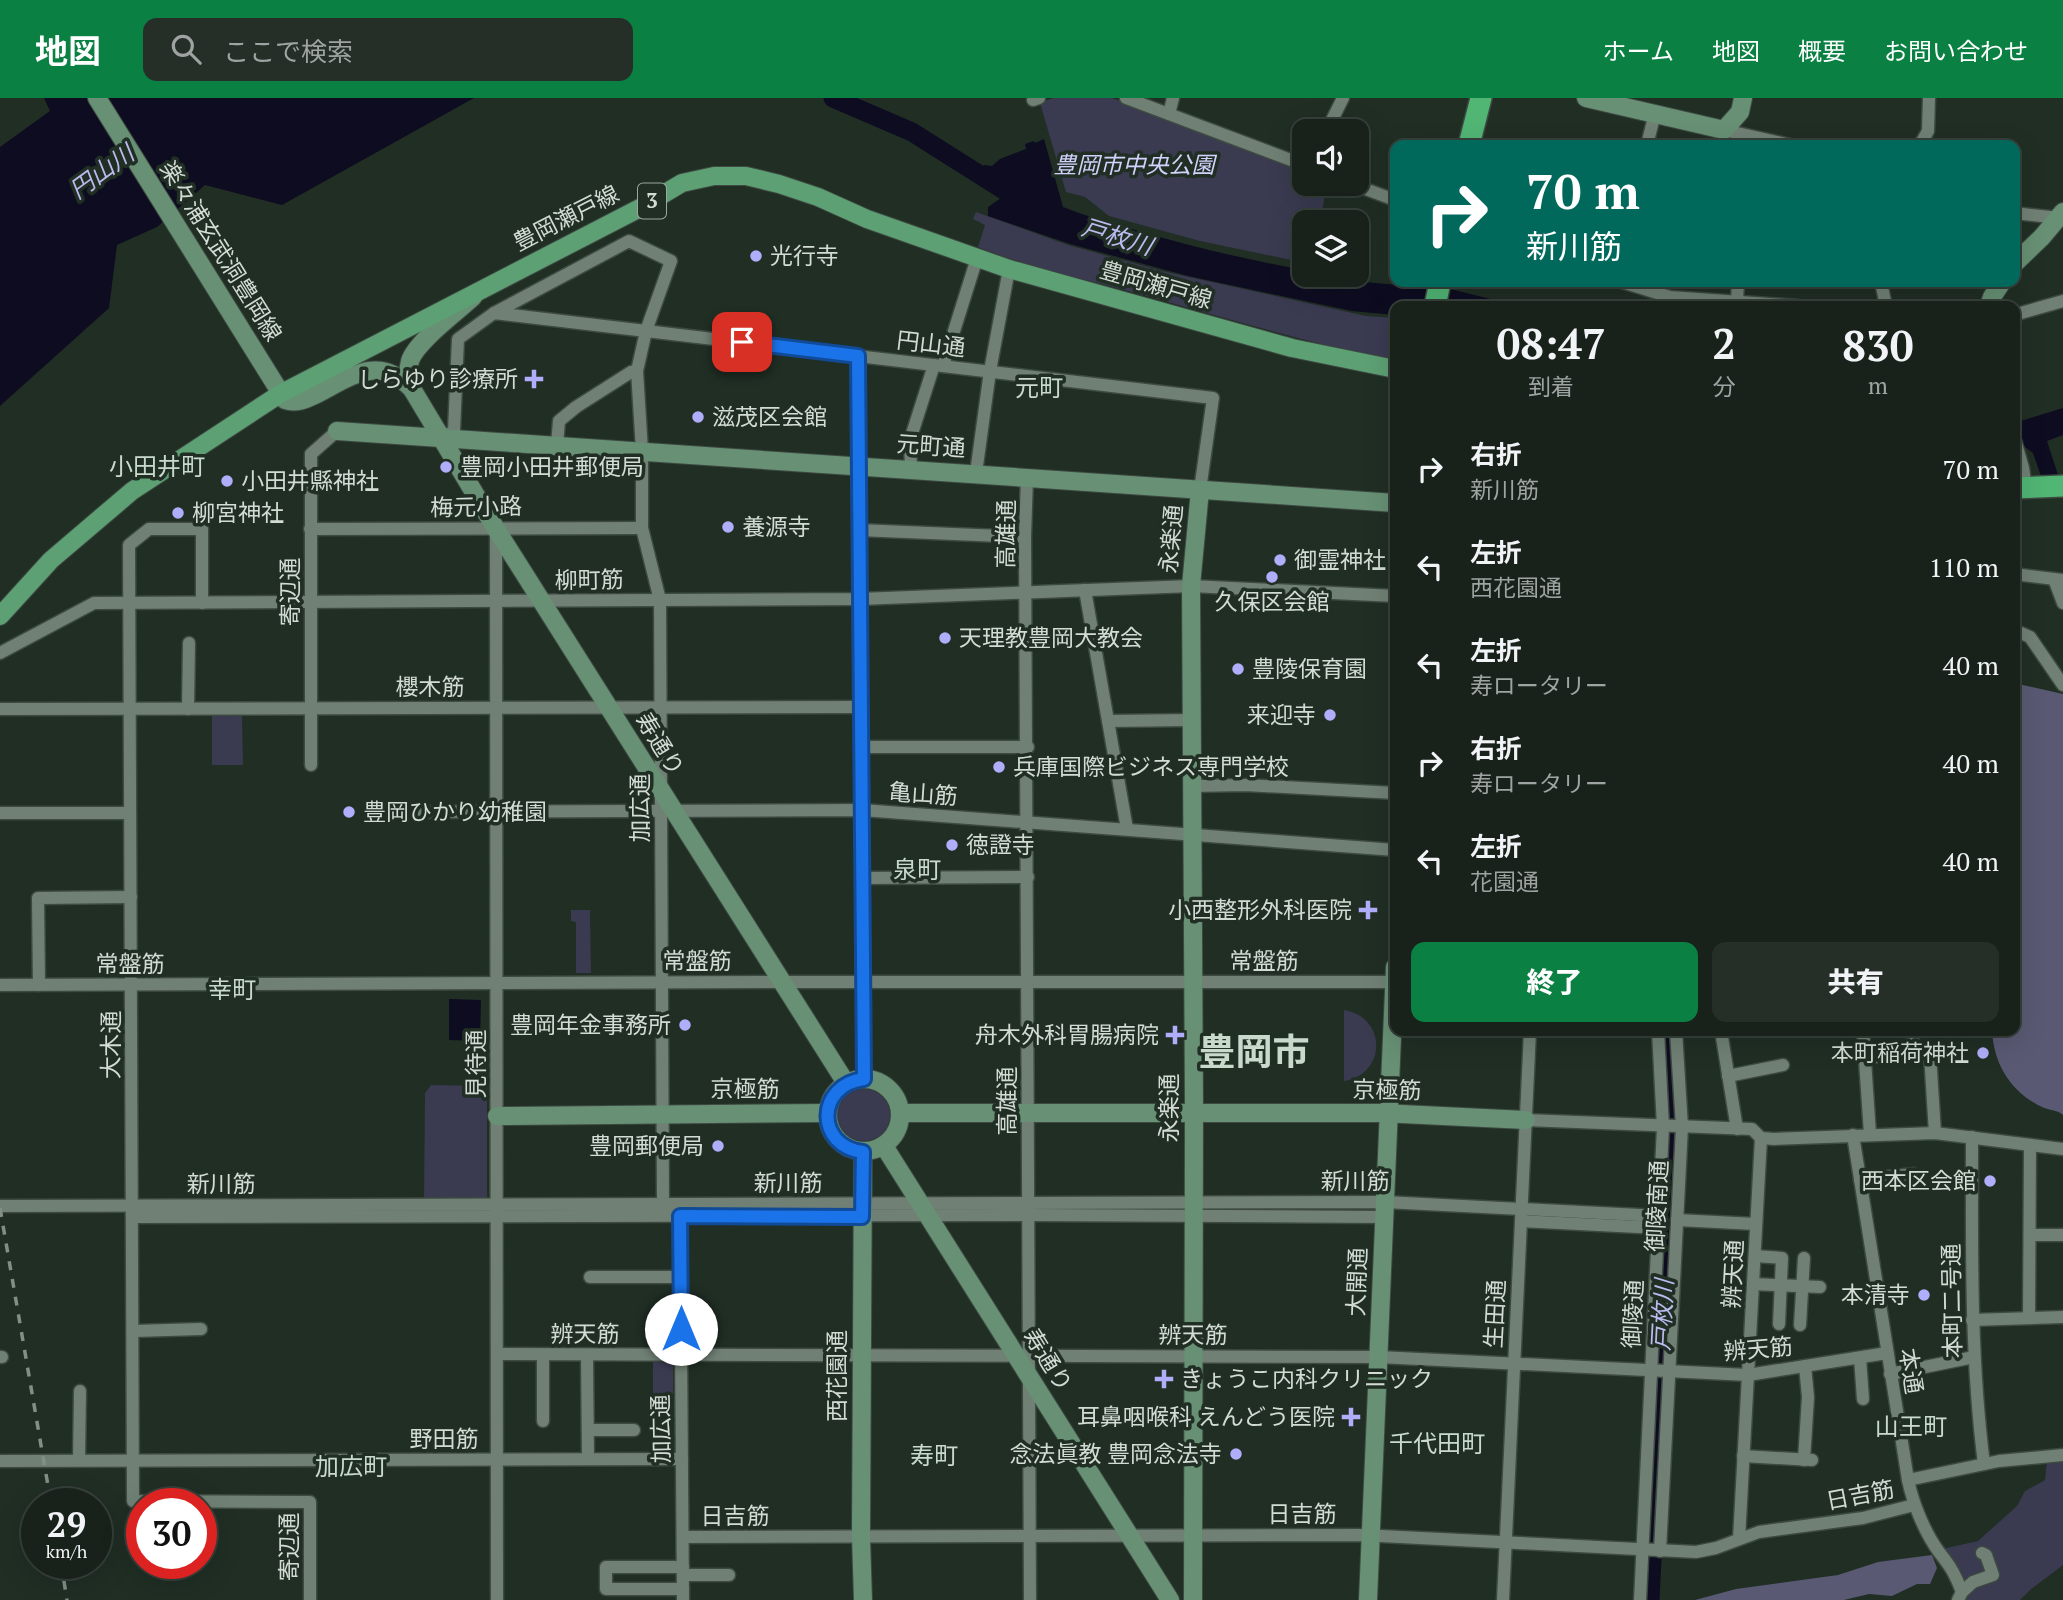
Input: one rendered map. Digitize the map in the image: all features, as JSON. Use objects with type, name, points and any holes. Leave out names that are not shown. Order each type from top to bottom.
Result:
[{"type":"highway","points":[[1470,140],[1481,98]]},
{"type":"highway","points":[[2021,481],[2061,492]]},
{"type":"main road","name":"豊岡瀬戸線","points":[[0,615],[51,560],[121,500],[276,388],[483,288],[640,208],[682,183],[714,176],[746,176],[779,184],[818,197],[867,219],[1009,269],[1292,348],[1390,368]]},
{"type":"street","name":"楽々浦玄武洞豊岡線","points":[[97,98],[276,388]]},
{"type":"street","points":[[1126,98],[1292,160]]},
{"type":"street","points":[[1169,114],[1173,98]]},
{"type":"street","points":[[1332,119],[1343,98]]},
{"type":"street","points":[[1586,98],[1655,113],[1734,137],[1755,140]]},
{"type":"street","points":[[1734,137],[1743,98]]},
{"type":"street","points":[[1923,140],[1928,131],[1929,98]]},
{"type":"street","points":[[1648,140],[1655,113]]},
{"type":"street","points":[[1369,190],[1390,198]]},
{"type":"street","points":[[2020,213],[2061,215]]},
{"type":"street","points":[[2020,258],[2061,215]]},
{"type":"street","name":"加広通","points":[[494,313],[629,241],[671,261],[646,331],[637,371],[642,451],[642,528],[660,600],[660,790]]},
{"type":"street","points":[[911,469],[910,440],[976,258]]},
{"type":"street","points":[[976,473],[990,372],[1009,269]]},
{"type":"street","points":[[1649,287],[1670,297],[1737,301],[1738,287]]},
{"type":"street","points":[[412,389],[408,365],[415,351],[483,288]]},
{"type":"street","points":[[2020,313],[2063,301]]},
{"type":"street","points":[[438,433],[454,431],[458,339],[494,313]]},
{"type":"street","name":"円山通","points":[[494,313],[1213,398],[1200,490]]},
{"type":"street","points":[[855,1081],[863,982],[858,356]]},
{"type":"street","points":[[276,388],[288,401],[298,401],[358,373],[371,370],[391,372],[412,389]]},
{"type":"street","points":[[557,445],[559,421],[594,395],[637,371]]},
{"type":"street","name":"寿通り","points":[[412,389],[660,790],[667,811],[782,982],[855,1081]]},
{"type":"street","name":"元町通","points":[[337,430],[438,433],[557,445],[1390,503]]},
{"type":"street","name":"寄辺通","points":[[311,765],[311,454],[337,430]]},
{"type":"street","name":"高雄通","points":[[1021,1355],[1028,1210],[1027,477]]},
{"type":"street","name":"永楽通","points":[[1193,1600],[1191,586],[1200,490]]},
{"type":"street","name":"見待通","points":[[496,528],[497,1600]]},
{"type":"street","name":"梅元小路","points":[[310,529],[642,528]]},
{"type":"street","name":"大木通","points":[[134,1461],[129,545],[149,529],[202,529],[202,603]]},
{"type":"street","points":[[859,530],[1025,537]]},
{"type":"street","points":[[2020,575],[2058,579],[2063,603]]},
{"type":"street","name":"柳町筋","points":[[0,653],[94,603],[860,599],[1191,586],[1390,596]]},
{"type":"street","points":[[1084,590],[1126,830]]},
{"type":"street","points":[[2020,633],[2029,637],[2063,685]]},
{"type":"street","points":[[188,709],[189,643]]},
{"type":"street","name":"櫻木筋","points":[[0,709],[861,707]]},
{"type":"street","points":[[1108,721],[1191,720]]},
{"type":"street","points":[[861,747],[1028,747]]},
{"type":"street","points":[[1191,786],[1245,785],[1390,793]]},
{"type":"street","name":"亀山筋","points":[[404,812],[862,810],[1390,850]]},
{"type":"street","name":"加広通","points":[[663,1204],[662,983],[667,811]]},
{"type":"street","points":[[0,813],[130,813]]},
{"type":"street","points":[[862,878],[1028,877]]},
{"type":"street","points":[[39,985],[38,898],[131,897]]},
{"type":"street","name":"常盤筋","points":[[0,985],[1390,982]]},
{"type":"street","name":"大開通","points":[[1368,1600],[1392,1036]]},
{"type":"street","name":"生田通","points":[[1503,1600],[1530,1036]]},
{"type":"street","name":"御陵通","points":[[1640,1600],[1651,1551],[1660,1371],[1659,1222],[1672,1127],[1659,1036]]},
{"type":"street","name":"御陵南通","points":[[1651,1551],[1660,1371],[1677,1220],[1672,1127],[1676,1036]]},
{"type":"street","points":[[1722,1036],[1737,1129]]},
{"type":"street","points":[[1863,1036],[1870,1134]]},
{"type":"street","points":[[1912,1036],[1913,1054]]},
{"type":"street","points":[[1865,1057],[1930,1054],[1935,1133]]},
{"type":"street","points":[[1728,1076],[1783,1065]]},
{"type":"street","points":[[855,1081],[877,1081],[888,1089],[896,1100],[900,1113],[896,1131],[884,1146],[874,1150],[863,1152],[849,1149],[837,1140],[829,1128],[828,1106],[835,1093],[855,1081]]},
{"type":"street","name":"京極筋","points":[[497,1116],[827,1113]]},
{"type":"street","name":"京極筋","points":[[900,1113],[1389,1113],[1752,1129],[1761,1138],[1774,1139],[1935,1133],[2063,1149]]},
{"type":"street","name":"本通","points":[[1853,1135],[1908,1480],[1914,1505],[1939,1552],[1954,1571],[1960,1596]]},
{"type":"street","name":"本町二号通","points":[[1972,1136],[1973,1357],[1984,1464]]},
{"type":"street","name":"辨天通","points":[[1739,1539],[1761,1138]]},
{"type":"street","points":[[2029,1318],[2030,1145]]},
{"type":"street","name":"寿通り","points":[[884,1146],[1021,1355],[1027,1374],[1170,1600]]},
{"type":"street","name":"西花園通","points":[[863,1152],[863,1600]]},
{"type":"street","points":[[1860,1180],[1914,1174]]},
{"type":"street","name":"新川筋","points":[[497,1211],[663,1204],[862,1210],[1385,1210],[1659,1222]]},
{"type":"street","name":"新川筋","points":[[0,1206],[133,1211],[497,1211],[680,1216],[862,1210]]},
{"type":"street","name":"加広通","points":[[680,1216],[683,1594]]},
{"type":"street","points":[[1677,1220],[1756,1224]]},
{"type":"street","points":[[2030,1235],[2063,1235]]},
{"type":"street","points":[[1755,1256],[1782,1258],[1779,1324]]},
{"type":"street","points":[[1800,1325],[1804,1258]]},
{"type":"street","points":[[590,1277],[680,1277]]},
{"type":"street","points":[[1753,1284],[1820,1287]]},
{"type":"street","points":[[1972,1320],[2063,1317]]},
{"type":"street","points":[[134,1331],[201,1329]]},
{"type":"street","name":"辨天筋","points":[[498,1354],[1378,1357],[1748,1375],[1887,1353]]},
{"type":"street","points":[[543,1354],[543,1421]]},
{"type":"street","points":[[587,1355],[588,1460]]},
{"type":"street","points":[[1860,1357],[1863,1399]]},
{"type":"street","points":[[1890,1374],[1973,1357]]},
{"type":"street","points":[[1743,1457],[1808,1460],[1805,1366]]},
{"type":"street","points":[[1027,1374],[1030,1600]]},
{"type":"street","points":[[79,1461],[80,1391]]},
{"type":"street","points":[[588,1430],[634,1430]]},
{"type":"street","points":[[1908,1480],[2032,1456],[2063,1455]]},
{"type":"street","name":"野田筋","points":[[0,1461],[682,1460]]},
{"type":"street","name":"寄辺通","points":[[134,1461],[133,1501],[310,1502],[310,1600]]},
{"type":"street","name":"日吉筋","points":[[683,1537],[1371,1535],[1651,1551],[1706,1551],[1759,1532],[1863,1518],[1914,1505]]},
{"type":"street","points":[[1960,1596],[1973,1582],[1993,1575],[1986,1555],[1982,1553]]},
{"type":"street","points":[[683,1594],[606,1589],[606,1567],[729,1575]]},
{"type":"green space","name":"豊岡市中央公園","points":[[1053,98],[1112,98],[1292,166],[1292,196],[1325,196],[1322,210],[1292,210],[1292,260],[1200,241],[1109,216],[1085,197],[1066,192],[1040,103]]},
{"type":"green space","name":"豊岡市中央公園","points":[[976,212],[1068,245],[1162,271],[1366,316],[1390,318],[1390,360],[1055,272],[997,254],[978,247],[985,225],[973,219]]},
{"type":"green space","points":[[242,715],[243,765],[212,765],[212,716]]},
{"type":"green space","points":[[571,910],[590,910],[591,973],[576,973],[576,922],[571,921]]},
{"type":"green space","points":[[1344,1010],[1358,1015],[1368,1023],[1376,1045],[1368,1068],[1358,1076],[1344,1081]]},
{"type":"green space","points":[[431,1085],[487,1086],[487,1200],[424,1200],[425,1093]]},
{"type":"green space","points":[[864,1089],[874,1091],[882,1097],[888,1105],[888,1125],[882,1133],[874,1139],[864,1141],[854,1139],[846,1133],[840,1125],[838,1115],[840,1105],[846,1097],[854,1091]]},
{"type":"green space","points":[[653,1362],[671,1362],[676,1366],[673,1366],[673,1396],[653,1396]]},
{"type":"green space","points":[[2063,1459],[2063,1565],[2020,1600],[1965,1600],[1968,1592],[1942,1549],[1978,1541],[2017,1506],[2025,1491],[2045,1480],[2047,1460]]},
{"type":"shaded area","points":[[2020,684],[2063,694],[2063,1115],[2042,1107],[2021,1094],[2006,1076],[1992,1036],[2020,1036]]},
{"type":"shaded area","points":[[1932,1555],[1937,1568],[1930,1584],[1917,1584],[1892,1596],[1869,1594],[1844,1600],[1695,1600],[1736,1589],[1838,1575],[1878,1562]]},
{"type":"water","name":"円山川","points":[[44,98],[474,98],[282,205],[205,185],[157,227],[117,245],[109,308],[0,406],[0,147],[50,111]]},
{"type":"water","points":[[1044,139],[1063,207],[1191,246],[1292,268],[1292,287],[1369,287],[1369,282],[1390,284],[1390,287],[1454,290],[1499,301],[1390,301],[1390,315],[1352,311],[1188,276],[1070,244],[988,216],[988,207],[1007,194],[1002,183],[980,173],[984,165],[992,166],[1000,159],[1026,149],[1025,144],[1035,143]]},
{"type":"water","points":[[2063,408],[2063,435],[2047,441],[2058,475],[2041,476],[2033,453],[2020,445],[2020,421]]},
{"type":"water","points":[[449,999],[481,1000],[480,1041],[449,1040]]},
{"type":"waterway","name":"戸枚川","points":[[833,98],[912,132],[1007,192],[1027,201]]},
{"type":"waterway","name":"戸枚川","points":[[1650,1600],[1672,1142],[1667,1036]]},
{"type":"waterway","points":[[1077,1209],[1118,1209]]},
{"type":"waterway","points":[[1164,1209],[1188,1209]]},
{"type":"waterway","points":[[1199,1209],[1327,1209]]},
{"type":"railway","points":[[0,1208],[48,1488]]},
{"type":"railway","points":[[64,1579],[67,1600]]},
{"type":"place","name":"光行寺","points":[[756,256]]},
{"type":"place","name":"しらゆり診療所","points":[[534,379]]},
{"type":"place","name":"滋茂区会館","points":[[698,417]]},
{"type":"place","name":"豊岡小田井郵便局","points":[[446,467]]},
{"type":"place","name":"小田井縣神社","points":[[227,481]]},
{"type":"place","name":"柳宮神社","points":[[178,513]]},
{"type":"place","name":"養源寺","points":[[728,527]]},
{"type":"place","name":"御霊神社","points":[[1280,560]]},
{"type":"place","name":"久保区会館","points":[[1272,577]]},
{"type":"place","name":"天理教豊岡大教会","points":[[945,638]]},
{"type":"place","name":"豊陵保育園","points":[[1238,669]]},
{"type":"place","name":"来迎寺","points":[[1330,715]]},
{"type":"place","name":"兵庫国際ビジネス専門学校","points":[[999,767]]},
{"type":"place","name":"豊岡ひかり幼稚園","points":[[349,812]]},
{"type":"place","name":"徳證寺","points":[[952,845]]},
{"type":"place","name":"小西整形外科医院","points":[[1368,910]]},
{"type":"place","name":"豊岡年金事務所","points":[[685,1025]]},
{"type":"place","name":"舟木外科胃腸病院","points":[[1175,1035]]},
{"type":"place","name":"本町稲荷神社","points":[[1983,1053]]},
{"type":"place","name":"豊岡郵便局","points":[[718,1146]]},
{"type":"place","name":"西本区会館","points":[[1990,1181]]},
{"type":"place","name":"本清寺","points":[[1924,1295]]},
{"type":"place","name":"きょうこ内科クリニック","points":[[1164,1379]]},
{"type":"place","name":"耳鼻咽喉科 えんどう医院","points":[[1351,1417]]},
{"type":"place","name":"念法眞教 豊岡念法寺","points":[[1236,1454]]},
{"type":"district","name":"元町","points":[[1039,388]]},
{"type":"district","name":"小田井町","points":[[157,467]]},
{"type":"district","name":"泉町","points":[[917,870]]},
{"type":"district","name":"幸町","points":[[232,990]]},
{"type":"district","name":"豊岡市","points":[[1254,1052]]},
{"type":"district","name":"山王町","points":[[1911,1427]]},
{"type":"district","name":"千代田町","points":[[1437,1444]]},
{"type":"district","name":"寿町","points":[[934,1456]]},
{"type":"district","name":"加広町","points":[[351,1467]]},
{"type":"route","points":[[681,1329],[680,1216],[862,1217],[863,1152],[849,1149],[837,1140],[829,1128],[827,1113],[831,1099],[840,1087],[864,1079],[858,356],[742,342]]}]
